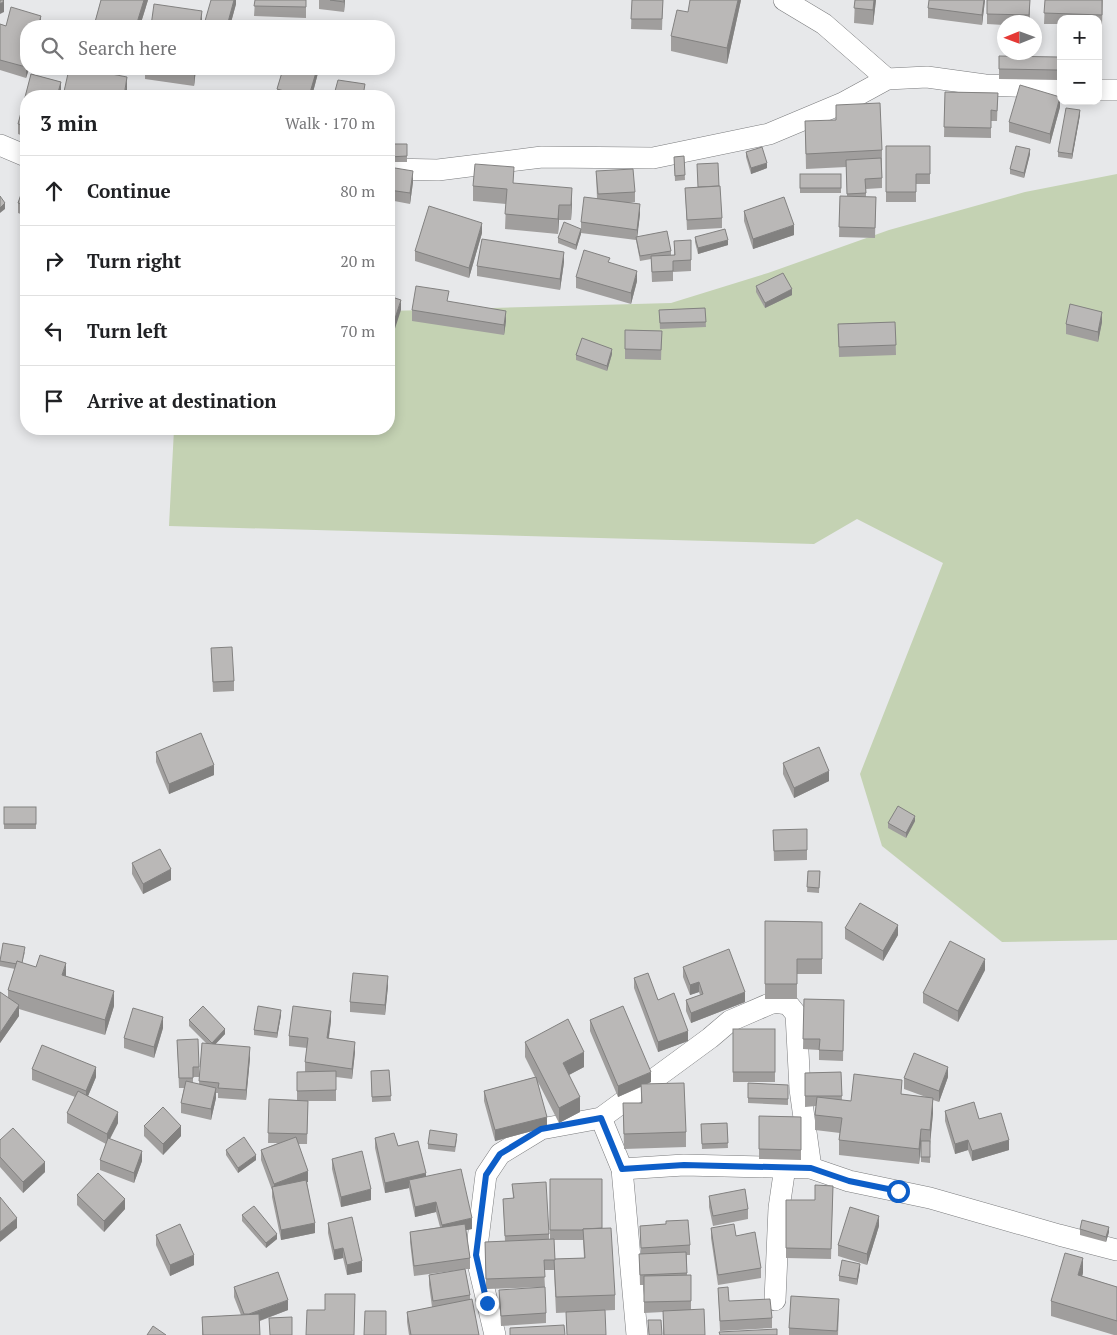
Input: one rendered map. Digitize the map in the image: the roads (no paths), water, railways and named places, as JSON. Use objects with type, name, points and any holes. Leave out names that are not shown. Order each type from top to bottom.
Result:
[{"type":"street","points":[[784,0],[824,24],[887,79]]},
{"type":"street","points":[[395,169],[438,170],[542,157],[654,158],[769,134],[843,103],[887,79],[927,77],[985,85],[1057,88]]},
{"type":"street","points":[[1102,90],[1117,90]]},
{"type":"street","points":[[0,145],[20,153]]},
{"type":"street","points":[[495,1335],[476,1255],[486,1175],[500,1154],[541,1129],[601,1118],[710,1038],[730,1021],[774,1002],[788,1004],[796,1014],[800,1089],[811,1168]]},
{"type":"street","points":[[601,1118],[622,1169],[637,1335]]},
{"type":"street","points":[[622,1169],[684,1165],[811,1168],[849,1181],[930,1198],[1117,1250]]},
{"type":"street","points":[[775,1300],[779,1208],[785,1167]]}]
